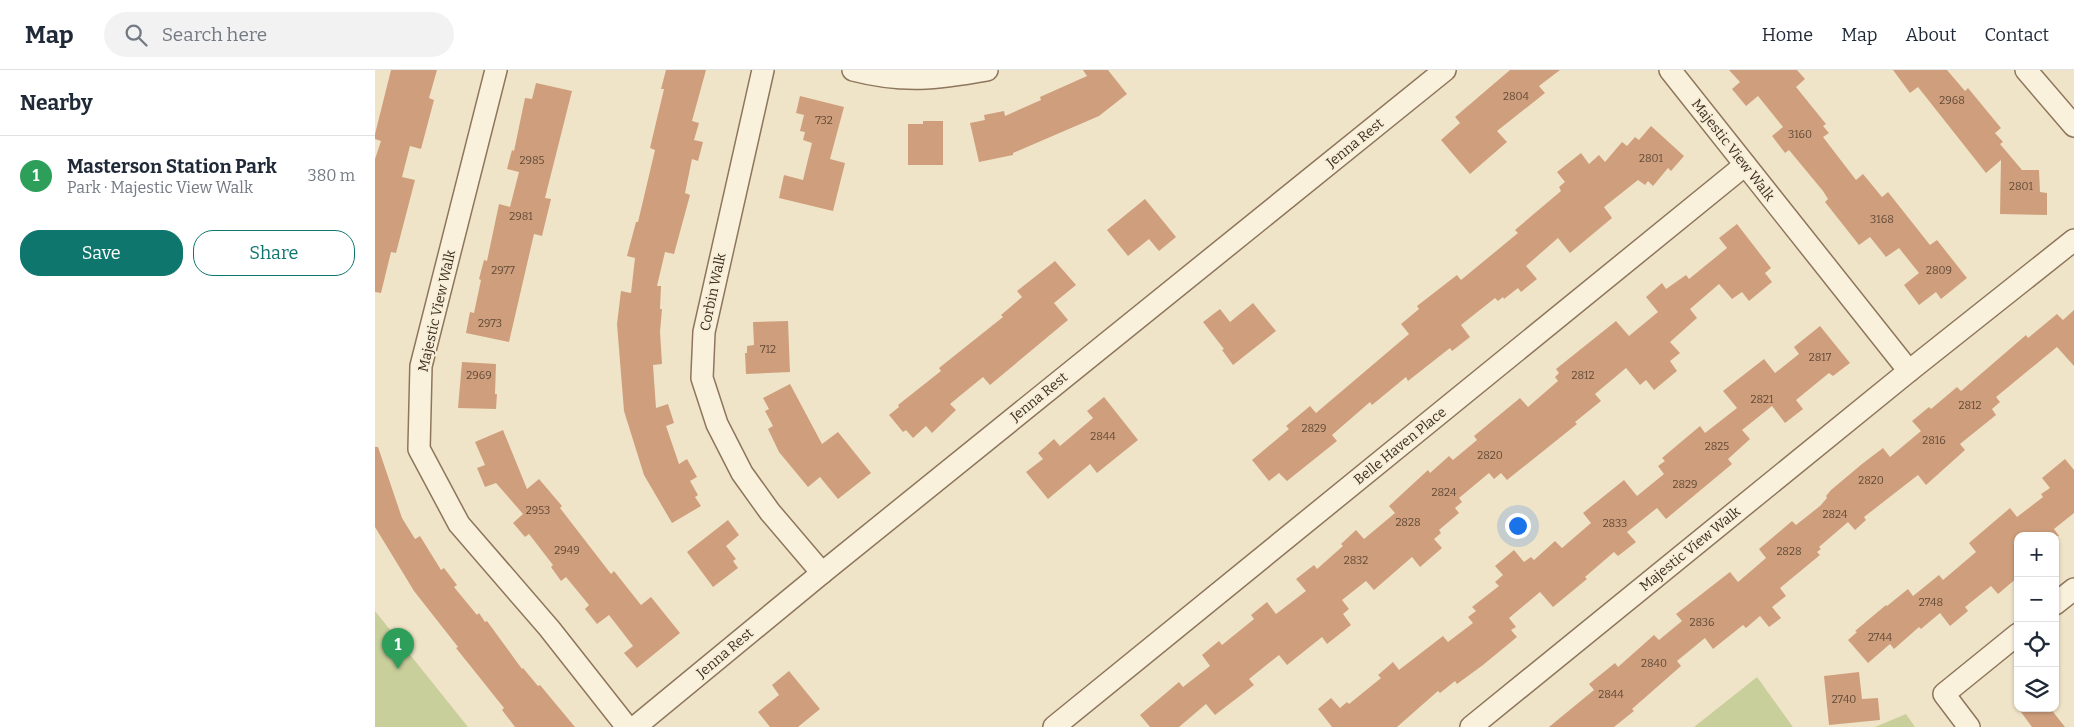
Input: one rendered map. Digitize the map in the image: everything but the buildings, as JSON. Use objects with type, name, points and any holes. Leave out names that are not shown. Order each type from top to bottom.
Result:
[{"type":"street","name":"Majestic View Walk","points":[[497,70],[421,366],[419,449],[459,524],[549,628],[627,727]]},
{"type":"street","name":"Corbin Walk","points":[[763,70],[703,332],[702,378],[717,424],[742,473],[770,512],[822,573]]},
{"type":"street","points":[[853,70],[913,80],[948,77],[987,70]]},
{"type":"street","name":"Jenna Rest","points":[[635,727],[822,573],[1445,70]]},
{"type":"street","name":"Majestic View Walk","points":[[1670,70],[1909,371]]},
{"type":"street","points":[[2025,70],[2074,126]]},
{"type":"street","name":"Belle Haven Place","points":[[1054,727],[1745,165]]},
{"type":"street","name":"Majestic View Walk","points":[[1471,727],[1909,371],[2074,240]]},
{"type":"street","points":[[2059,601],[2074,589]]},
{"type":"street","points":[[1969,727],[1944,694],[2014,637]]},
{"type":"green space","points":[[375,611],[468,727],[375,727]]},
{"type":"green space","points":[[1757,677],[1793,727],[1694,727]]},
{"type":"green space","points":[[1906,714],[1915,727],[1875,727]]},
{"type":"place","name":"Masterson Station Park","points":[[398,669]]}]
